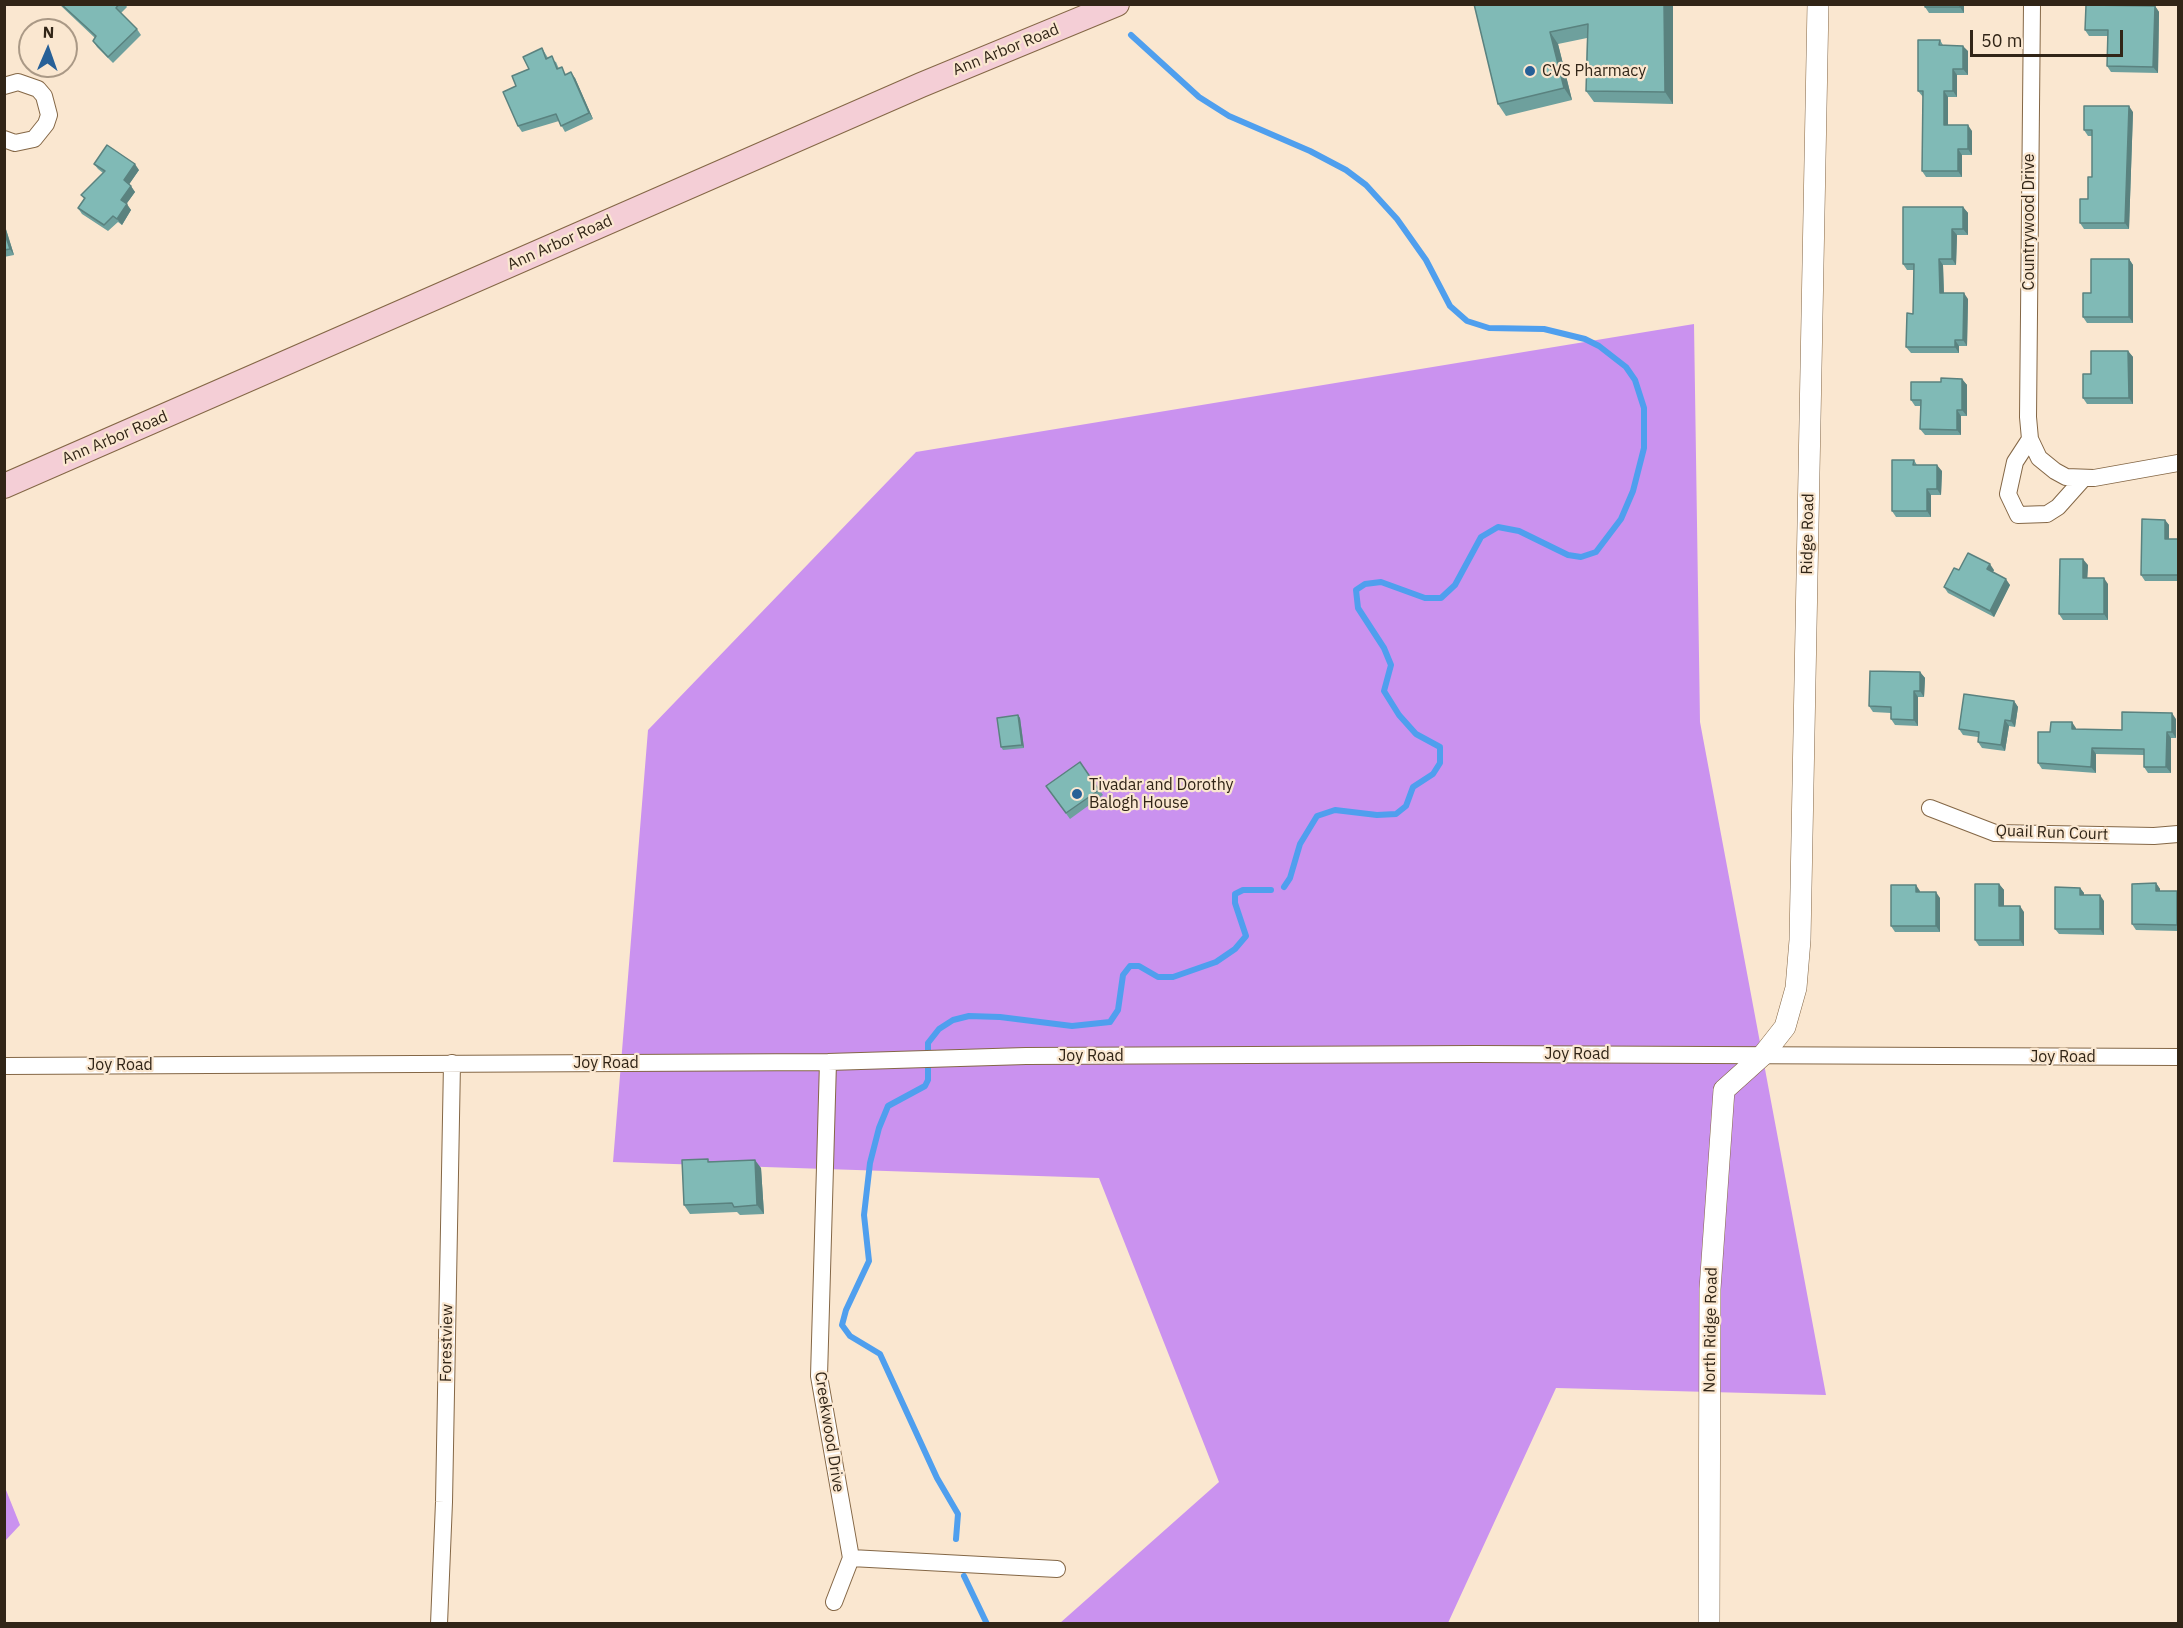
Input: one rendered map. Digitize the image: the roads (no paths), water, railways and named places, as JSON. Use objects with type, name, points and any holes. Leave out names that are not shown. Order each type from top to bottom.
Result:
[{"type":"main road","name":"Ann Arbor Road","points":[[4,486],[921,85],[1117,4]]},
{"type":"street","name":"Ridge Road","points":[[1762,1055],[1785,1027],[1796,988],[1800,940],[1818,4]]},
{"type":"street","name":"Countrywood Drive","points":[[2032,4],[2028,406],[2030,439],[2039,458],[2055,471],[2083,479],[2178,463]]},
{"type":"street","points":[[4,86],[18,82],[38,89],[48,105],[49,115],[46,124],[34,139],[15,143],[4,139]]},
{"type":"street","points":[[2030,439],[2015,462],[2007,494],[2018,515],[2047,514],[2058,507],[2083,479]]},
{"type":"street","name":"Quail Run Court","points":[[1930,808],[1995,833],[2144,836],[2178,834]]},
{"type":"street","name":"Joy Road","points":[[4,1066],[1762,1055],[2178,1057]]},
{"type":"street","name":"North Ridge Road","points":[[1709,1623],[1710,1289],[1724,1090],[1762,1055]]},
{"type":"street","name":"Creekwood Drive","points":[[828,1062],[819,1376],[851,1558]]},
{"type":"street","name":"Forestview","points":[[439,1623],[444,1502],[452,1063]]},
{"type":"street","points":[[834,1602],[851,1558],[1057,1569]]},
{"type":"waterway","points":[[1131,35],[1199,97],[1229,116],[1310,151],[1346,170],[1366,185],[1397,219],[1426,260],[1450,306],[1467,321],[1489,328],[1544,329],[1585,339],[1599,346],[1626,367],[1635,380],[1644,408],[1644,448],[1633,491],[1621,519],[1596,552],[1581,557],[1568,555],[1519,531],[1498,527],[1481,537],[1455,585],[1441,598],[1425,598],[1381,582],[1365,584],[1356,590],[1358,608],[1384,648],[1391,665],[1384,691],[1399,715],[1416,734],[1440,747],[1440,763],[1433,774],[1413,787],[1406,806],[1396,814],[1377,815],[1335,810],[1317,816],[1300,844],[1290,878],[1284,887]]},
{"type":"waterway","points":[[956,1539],[958,1514],[937,1478],[880,1354],[850,1336],[842,1325],[846,1310],[869,1261],[864,1215],[870,1163],[879,1128],[888,1106],[925,1086],[928,1080],[928,1043],[939,1029],[953,1020],[969,1016],[1000,1017],[1072,1026],[1110,1022],[1118,1010],[1123,975],[1130,966],[1139,966],[1158,977],[1173,977],[1216,962],[1235,949],[1246,936],[1235,903],[1235,894],[1243,890],[1271,890]]},
{"type":"waterway","points":[[964,1576],[987,1624]]},
{"type":"place","name":"CVS Pharmacy","points":[[1530,71]]},
{"type":"place","name":"Tivadar and Dorothy Balogh House","points":[[1077,794]]}]
